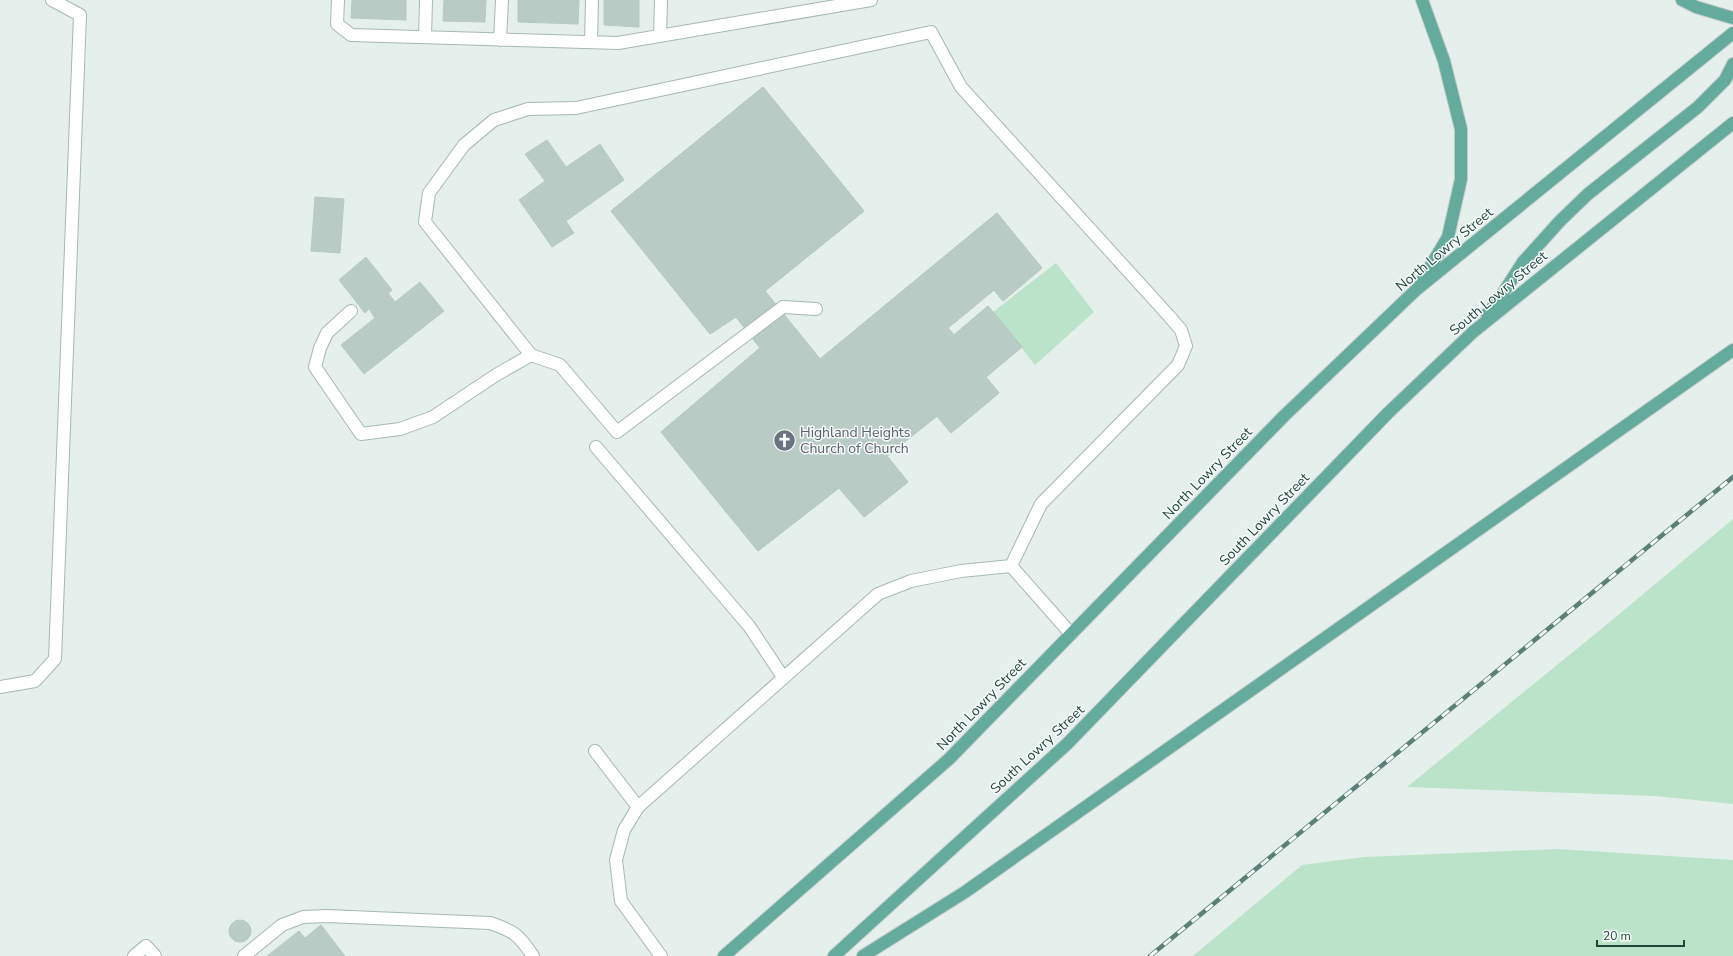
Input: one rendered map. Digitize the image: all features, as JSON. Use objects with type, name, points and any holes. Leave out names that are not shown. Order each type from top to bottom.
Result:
[{"type":"main road","points":[[1417,288],[1448,237],[1461,179],[1461,129],[1444,61],[1422,0]]},
{"type":"main road","points":[[1682,0],[1696,7],[1733,18]]},
{"type":"main road","name":"North Lowry Street","points":[[724,956],[949,759],[1284,416],[1417,288],[1733,33]]},
{"type":"main road","points":[[1473,332],[1498,301],[1523,262],[1560,221],[1588,194],[1698,107],[1725,80],[1733,64]]},
{"type":"main road","name":"South Lowry Street","points":[[834,956],[1067,744],[1388,413],[1473,332],[1733,123]]},
{"type":"main road","points":[[863,956],[964,892],[1733,350]]},
{"type":"lane","points":[[0,687],[35,681],[54,659],[80,15],[52,0]]},
{"type":"lane","points":[[338,0],[337,24],[352,35],[618,43],[871,0]]},
{"type":"lane","points":[[425,37],[426,0]]},
{"type":"lane","points":[[500,40],[502,0]]},
{"type":"lane","points":[[591,42],[592,0]]},
{"type":"lane","points":[[660,36],[661,0]]},
{"type":"lane","points":[[816,309],[783,307],[617,432],[560,365],[531,355],[425,222],[429,193],[464,145],[494,120],[528,109],[576,108],[932,32],[961,87],[1169,316],[1180,330],[1186,346],[1178,365],[1041,504],[1011,566]]},
{"type":"lane","points":[[351,311],[327,333],[320,348],[315,367],[361,434],[400,429],[433,417],[496,375],[531,355]]},
{"type":"lane","points":[[596,447],[749,626],[783,678]]},
{"type":"lane","points":[[1011,566],[1070,634]]},
{"type":"lane","points":[[661,956],[621,901],[616,860],[624,830],[638,807],[878,594],[911,582],[961,571],[1011,566]]},
{"type":"lane","points":[[595,751],[638,807]]},
{"type":"lane","points":[[244,956],[282,925],[303,917],[327,916],[490,923],[507,928],[521,938],[533,956]]},
{"type":"lane","points":[[134,956],[146,946],[155,956]]},
{"type":"green space","points":[[1056,263],[1094,312],[1035,365],[993,312]]},
{"type":"green space","points":[[1733,519],[1733,804],[1656,796],[1407,787],[1605,626]]},
{"type":"green space","points":[[1558,849],[1733,860],[1733,956],[1193,956],[1302,865],[1364,857]]},
{"type":"building","points":[[352,0],[406,0],[406,20],[351,18]]},
{"type":"building","points":[[444,0],[486,0],[485,22],[443,21]]},
{"type":"building","points":[[518,0],[579,0],[578,24],[518,22]]},
{"type":"building","points":[[604,0],[639,0],[639,27],[604,25]]},
{"type":"building","points":[[763,87],[864,211],[765,291],[820,359],[997,213],[1042,268],[1003,301],[994,290],[948,328],[954,335],[988,306],[1022,347],[986,377],[999,393],[951,433],[937,416],[887,456],[908,482],[864,517],[839,488],[758,551],[661,432],[760,348],[736,317],[710,334],[611,211]]},
{"type":"building","points":[[763,87],[864,211],[765,291],[820,359],[997,213],[1042,268],[1003,301],[994,290],[948,328],[954,335],[988,306],[1022,347],[986,377],[999,393],[951,433],[937,416],[887,456],[908,482],[864,517],[839,488],[758,551],[661,432],[760,348],[736,317],[710,334],[611,211]]},
{"type":"building","points":[[547,140],[566,167],[600,144],[624,180],[566,221],[574,233],[552,247],[519,200],[545,181],[525,154]]},
{"type":"building","points":[[315,197],[344,199],[340,253],[311,251]]},
{"type":"building","points":[[366,257],[392,290],[388,293],[395,302],[420,282],[444,311],[364,374],[341,345],[375,318],[369,309],[365,313],[339,280]]},
{"type":"building","points":[[240,920],[248,923],[251,931],[248,939],[240,942],[232,939],[229,931],[232,923]]},
{"type":"building","points":[[321,925],[345,956],[267,956],[299,931],[305,938]]},
{"type":"railway","points":[[1150,956],[1733,477]]},
{"type":"place","name":"Highland Heights Church of Church","points":[[784,440]]}]
